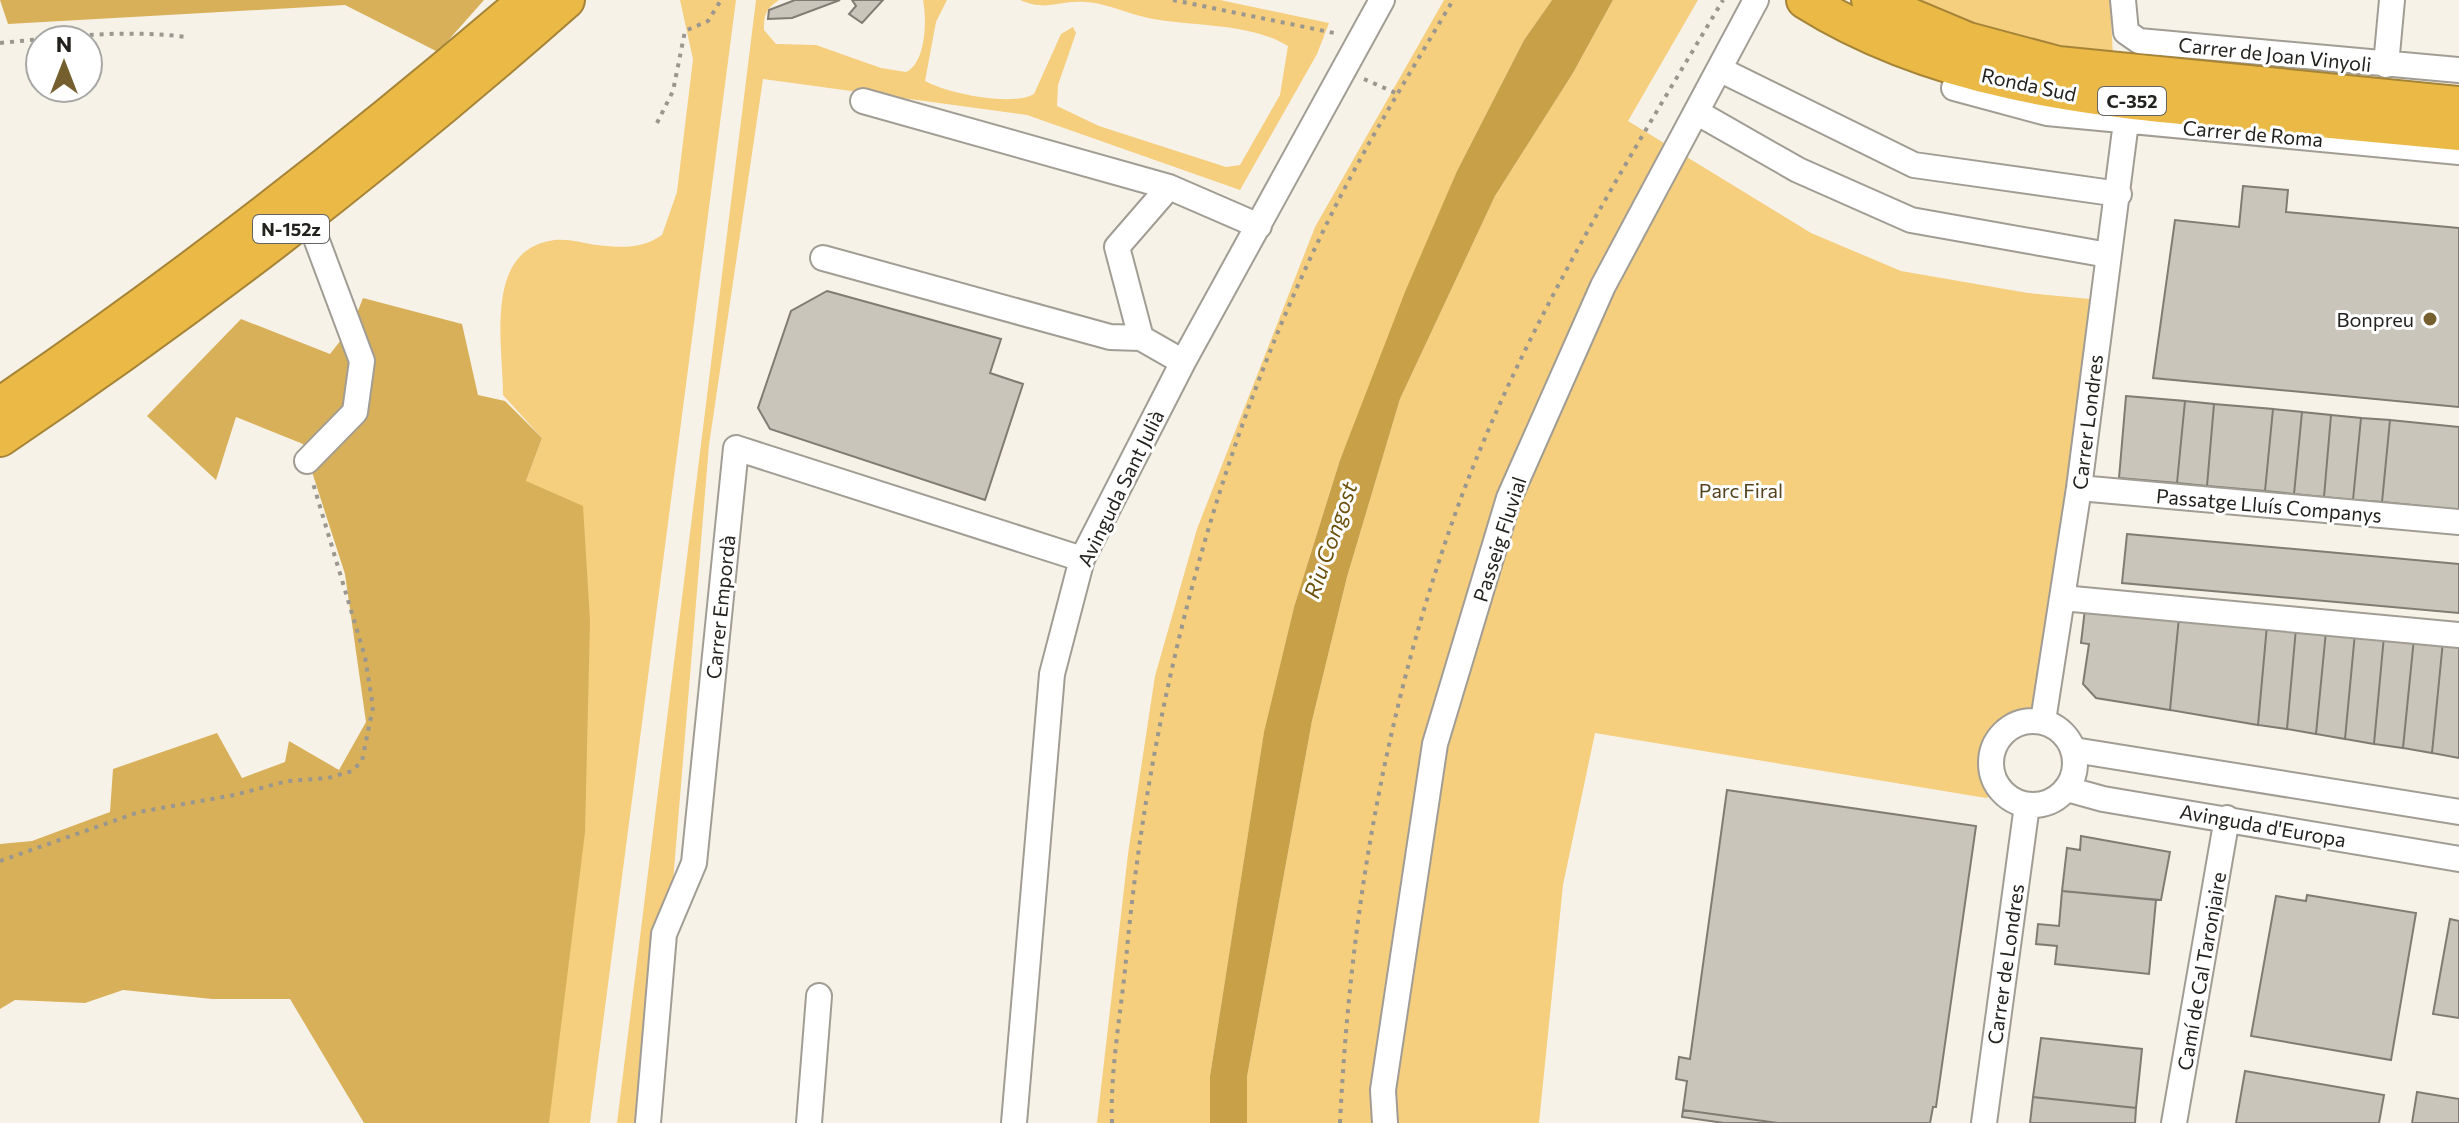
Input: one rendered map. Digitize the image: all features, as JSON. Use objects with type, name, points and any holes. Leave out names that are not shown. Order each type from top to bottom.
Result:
[{"type":"highway","name":"N-152z","points":[[0,406],[99,338],[303,187],[527,0]]},
{"type":"highway","name":"N-152z","points":[[0,438],[111,363],[308,217],[566,0]]},
{"type":"highway","name":"Ronda Sud","points":[[1812,5],[1861,14],[2058,65],[2459,105]]},
{"type":"highway","name":"Ronda Sud","points":[[1861,14],[1950,66],[2080,95],[2459,132]]},
{"type":"highway","points":[[1861,14],[1890,59],[1954,88]]},
{"type":"street","name":"Avinguda Sant Julià","points":[[1014,1123],[1052,674],[1082,559],[1183,362],[1382,0]]},
{"type":"street","name":"Passeig Fluvial","points":[[1385,1123],[1383,1090],[1435,744],[1509,498],[1603,286],[1756,0]]},
{"type":"street","name":"Carrer de Joan Vinyoli","points":[[2123,0],[2126,32],[2139,41],[2459,70]]},
{"type":"street","points":[[2386,65],[2392,0]]},
{"type":"street","points":[[1721,70],[1914,165],[2119,194]]},
{"type":"street","name":"Carrer de Roma","points":[[1954,88],[2047,113],[2459,152]]},
{"type":"street","points":[[863,101],[1169,187],[1259,226]]},
{"type":"street","points":[[1698,113],[1798,170],[1911,220],[2108,255]]},
{"type":"street","name":"Carrer Londres","points":[[2043,721],[2063,650],[2062,598],[2081,543],[2079,488],[2126,122]]},
{"type":"street","points":[[1141,338],[1117,247],[1169,187]]},
{"type":"street","points":[[307,461],[355,412],[362,361],[308,217]]},
{"type":"street","points":[[823,258],[1110,337],[1141,338],[1183,362]]},
{"type":"street","name":"Carrer Empordà","points":[[648,1123],[664,934],[694,863],[736,448],[1082,559]]},
{"type":"street","name":"Passatge Lluís Companys","points":[[2079,488],[2459,522]]},
{"type":"street","points":[[2062,598],[2459,635]]},
{"type":"street","points":[[2026,721],[2043,721],[2068,737],[2074,750],[2074,777],[2067,789],[2042,804],[2027,805],[2002,791],[1994,779],[1993,750],[2001,735],[2012,726],[2026,721]]},
{"type":"street","points":[[2074,750],[2459,812]]},
{"type":"street","name":"Avinguda d'Europa","points":[[2067,789],[2103,799],[2459,859]]},
{"type":"street","name":"Carrer de Londres","points":[[1984,1123],[2027,805]]},
{"type":"street","name":"Camí de Cal Taronjaire","points":[[2174,1123],[2227,818]]},
{"type":"street","points":[[809,1123],[819,996]]},
{"type":"path","points":[[657,123],[673,91],[685,31],[708,21],[721,0]]},
{"type":"path","points":[[1173,0],[1361,38]]},
{"type":"path","points":[[1112,1123],[1135,857],[1188,601],[1218,495],[1256,390],[1333,210],[1453,0]]},
{"type":"path","points":[[0,43],[145,32],[186,37]]},
{"type":"path","points":[[1343,70],[1398,94]]},
{"type":"path","points":[[0,861],[139,812],[234,795],[288,781],[328,778],[352,771],[362,761],[373,707],[365,657],[307,461]]},
{"type":"green space","points":[[680,0],[736,0],[590,1123],[549,1123],[526,481],[542,438],[503,395],[502,304],[506,282],[514,264],[528,249],[561,240],[631,246],[647,243],[662,235],[677,192],[693,59]]},
{"type":"green space","points":[[756,0],[779,0],[767,12],[764,24],[764,30],[776,44],[816,45],[881,68],[906,72],[918,60],[921,51],[925,29],[923,0],[947,0],[936,22],[925,81],[963,94],[995,99],[1024,98],[1034,94],[1061,34],[1073,27],[1076,33],[1058,85],[1057,106],[1099,126],[1226,167],[1240,165],[1280,95],[1288,46],[1252,32],[1152,19],[1097,4],[1038,5],[1020,0],[1220,0],[1329,23],[1317,54],[1240,190],[1027,115],[763,79],[709,445],[673,882],[655,972],[636,1123],[617,1123]]},
{"type":"green space","points":[[1444,0],[1552,0],[1524,40],[1457,171],[1340,460],[1294,607],[1264,733],[1210,1076],[1210,1123],[1097,1123],[1128,854],[1155,676],[1197,529],[1315,227]]},
{"type":"green space","name":"Parc Firal","points":[[1613,0],[1698,0],[1628,121],[1811,233],[1901,271],[2028,293],[2111,301],[2043,721],[2016,727],[1998,742],[1993,765],[2002,791],[1986,798],[1595,733],[1563,885],[1539,1123],[1247,1123],[1247,1077],[1312,721],[1347,577],[1400,399],[1495,196],[1573,73]]},
{"type":"green space","points":[[1907,0],[2110,0],[2113,56],[2003,34]]},
{"type":"shaded area","points":[[0,0],[484,0],[438,52],[345,5],[8,24]]},
{"type":"shaded area","points":[[363,298],[462,324],[478,395],[505,401],[542,438],[526,481],[583,506],[590,621],[585,832],[549,1123],[364,1123],[290,999],[212,999],[123,990],[85,1003],[15,1000],[0,1009],[0,844],[32,841],[110,812],[113,769],[217,733],[242,778],[285,762],[289,741],[339,770],[366,722],[345,574],[303,444],[236,417],[216,480],[147,416],[241,319],[330,354],[352,326]]},
{"type":"water","name":"Riu Congost","points":[[1552,0],[1613,0],[1573,73],[1495,196],[1400,399],[1347,577],[1312,721],[1247,1077],[1247,1123],[1210,1123],[1210,1076],[1264,732],[1294,607],[1340,460],[1405,292],[1457,171],[1524,40]]},
{"type":"building","points":[[795,0],[840,0],[792,18],[768,19],[769,10]]},
{"type":"building","points":[[852,0],[883,0],[862,23],[849,14],[856,6]]},
{"type":"building","points":[[2243,186],[2288,190],[2286,212],[2459,228],[2459,407],[2153,378],[2175,220],[2239,227]]},
{"type":"building","points":[[827,291],[1001,339],[990,373],[1023,384],[985,500],[770,429],[758,408],[791,311]]},
{"type":"building","points":[[2126,396],[2185,401],[2177,483],[2119,478]]},
{"type":"building","points":[[2185,401],[2214,404],[2207,486],[2177,483]]},
{"type":"building","points":[[2214,404],[2273,409],[2265,491],[2207,486]]},
{"type":"building","points":[[2273,409],[2302,412],[2294,494],[2265,491]]},
{"type":"building","points":[[2302,412],[2331,415],[2324,497],[2294,494]]},
{"type":"building","points":[[2331,415],[2361,418],[2353,500],[2324,497]]},
{"type":"building","points":[[2361,418],[2390,420],[2382,502],[2353,500]]},
{"type":"building","points":[[2390,420],[2459,427],[2459,510],[2382,502]]},
{"type":"building","points":[[2127,534],[2459,564],[2459,613],[2122,583]]},
{"type":"building","points":[[2085,609],[2179,617],[2170,710],[2096,698],[2083,684],[2089,644],[2081,643]]},
{"type":"building","points":[[2179,617],[2267,625],[2258,725],[2170,710]]},
{"type":"building","points":[[2267,625],[2296,628],[2287,729],[2258,725]]},
{"type":"building","points":[[2296,628],[2326,631],[2316,734],[2287,729]]},
{"type":"building","points":[[2326,631],[2355,633],[2345,739],[2316,734]]},
{"type":"building","points":[[2355,633],[2384,636],[2374,744],[2345,739]]},
{"type":"building","points":[[2384,636],[2414,638],[2403,748],[2374,744]]},
{"type":"building","points":[[2414,638],[2443,641],[2432,753],[2403,748]]},
{"type":"building","points":[[2443,641],[2459,642],[2459,758],[2432,753]]},
{"type":"building","points":[[1727,790],[1976,826],[1936,1107],[1933,1107],[1930,1123],[1778,1123],[1683,1110],[1687,1081],[1676,1079],[1679,1057],[1690,1059]]},
{"type":"building","points":[[2081,836],[2170,852],[2161,900],[2062,891],[2067,848],[2080,850]]},
{"type":"building","points":[[2062,891],[2156,900],[2149,974],[2055,964],[2057,946],[2036,944],[2038,924],[2059,926]]},
{"type":"building","points":[[2307,895],[2416,913],[2391,1060],[2251,1036],[2276,896],[2306,901]]},
{"type":"building","points":[[2450,919],[2459,921],[2459,1018],[2433,1014]]},
{"type":"building","points":[[2041,1038],[2142,1049],[2136,1108],[2033,1097]]},
{"type":"building","points":[[2245,1071],[2384,1095],[2379,1123],[2236,1123]]},
{"type":"building","points":[[2417,1092],[2459,1099],[2459,1123],[2412,1123]]},
{"type":"building","points":[[2033,1097],[2136,1108],[2135,1123],[2030,1123]]},
{"type":"building","points":[[1683,1110],[1778,1123],[1724,1123],[1682,1117]]},
{"type":"place","name":"Bonpreu","points":[[2430,319]]}]
